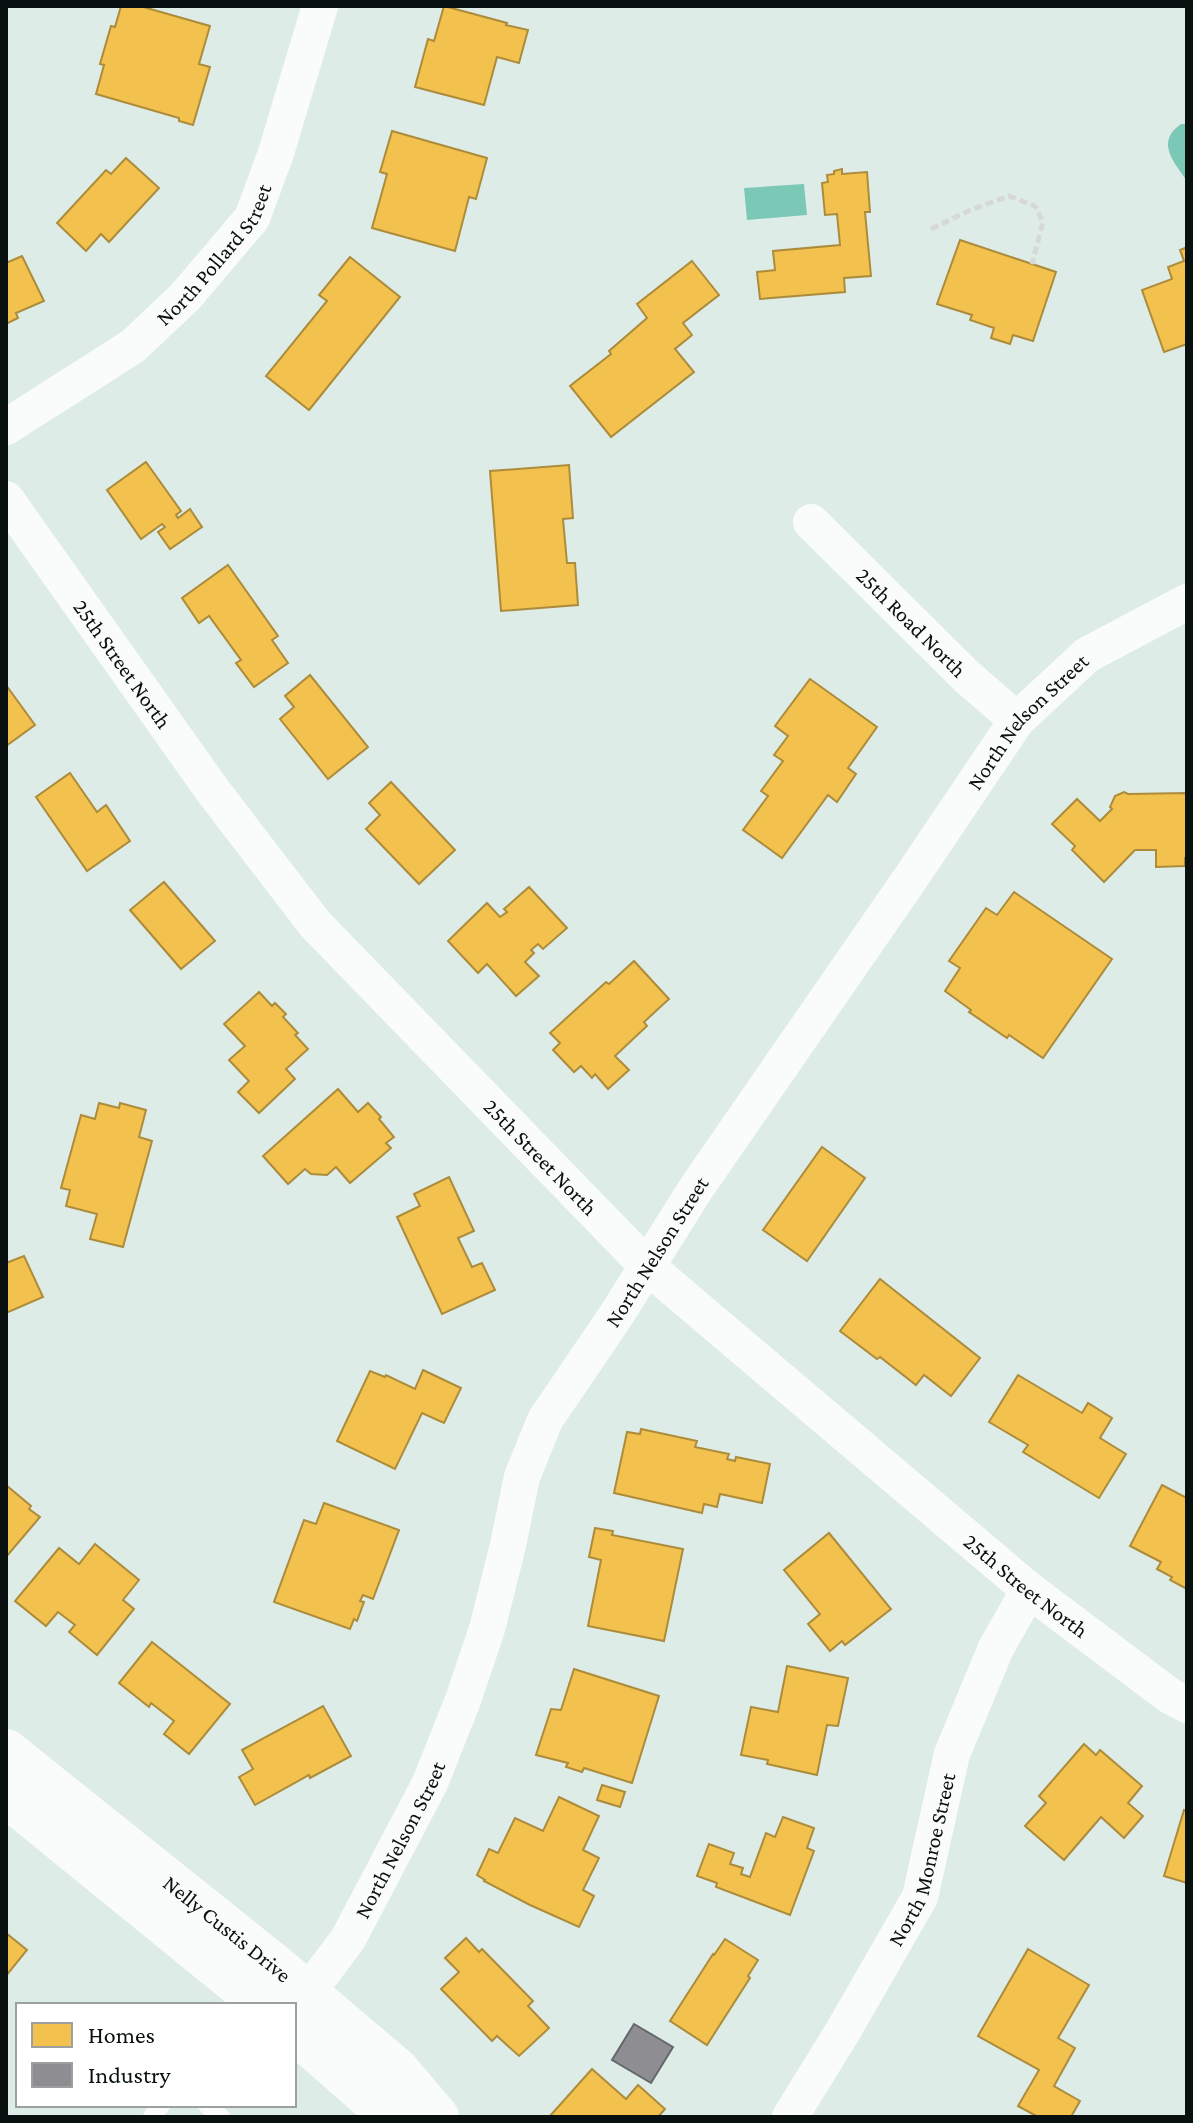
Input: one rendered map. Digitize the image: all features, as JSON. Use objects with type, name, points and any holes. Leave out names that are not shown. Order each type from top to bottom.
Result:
[{"type":"street","name":"North Pollard Street","points":[[6,427],[133,346],[185,297],[252,218],[276,153],[320,6]]},
{"type":"street","name":"25th Street North","points":[[6,499],[213,791],[315,924],[648,1267],[1029,1590],[1170,1696],[1187,1705]]},
{"type":"street","name":"25th Road North","points":[[811,522],[967,677],[1017,720]]},
{"type":"street","name":"North Nelson Street","points":[[273,1996],[348,1939],[430,1783],[487,1629],[522,1477],[545,1420],[648,1267],[697,1187],[1017,720],[1087,655],[1186,604]]},
{"type":"street","name":"North Monroe Street","points":[[790,2117],[920,1897],[952,1754],[996,1648],[1029,1590]]},
{"type":"street","name":"Nelly Custis Drive","points":[[6,1751],[273,1996]]},
{"type":"street","name":"Nelly Custis Drive","points":[[6,1795],[273,1996]]},
{"type":"street","name":"Nelly Custis Drive","points":[[296,2010],[397,2070],[437,2117]]},
{"type":"street","name":"Nelly Custis Drive","points":[[296,2020],[388,2117]]},
{"type":"path","points":[[931,229],[1009,196],[1035,206],[1043,222],[1032,264]]},
{"type":"shaded area","points":[[1181,124],[1187,124],[1187,181],[1168,145],[1173,131]]},
{"type":"shaded area","points":[[804,184],[807,215],[747,220],[744,188]]},
{"type":"building: Homes","points":[[121,6],[140,6],[210,26],[199,64],[210,67],[193,125],[179,121],[179,118],[96,94],[104,65],[100,64],[111,26],[115,27]]},
{"type":"building: Homes","points":[[444,6],[528,30],[519,63],[497,57],[484,105],[415,87],[428,39],[434,41]]},
{"type":"building: Homes","points":[[392,131],[487,158],[476,199],[469,197],[455,251],[372,228],[387,174],[380,172]]},
{"type":"building: Homes","points":[[126,158],[159,188],[109,242],[101,234],[86,251],[57,223],[106,170],[111,174]]},
{"type":"building: Homes","points":[[842,169],[842,174],[867,172],[870,212],[865,212],[871,276],[844,278],[845,292],[760,299],[757,272],[775,270],[773,251],[840,245],[837,214],[825,215],[822,183],[828,182],[827,175]]},
{"type":"building: Homes","points":[[960,240],[1056,272],[1033,341],[1013,335],[1010,344],[991,338],[994,328],[970,320],[972,315],[937,304]]},
{"type":"building: Homes","points":[[1187,247],[1187,344],[1164,352],[1142,290],[1172,279],[1168,267],[1184,261],[1180,250]]},
{"type":"building: Homes","points":[[22,256],[44,301],[16,313],[18,318],[6,324],[6,263]]},
{"type":"building: Homes","points":[[350,257],[400,297],[309,410],[266,376],[327,301],[319,295]]},
{"type":"building: Homes","points":[[692,261],[719,295],[683,323],[692,335],[675,349],[694,372],[611,437],[570,386],[611,354],[609,351],[647,318],[637,304]]},
{"type":"building: Homes","points":[[146,462],[181,511],[176,515],[178,518],[190,509],[202,527],[170,549],[158,532],[165,527],[162,524],[141,539],[107,490]]},
{"type":"building: Homes","points":[[569,465],[573,518],[563,519],[567,563],[575,563],[578,605],[501,611],[490,471]]},
{"type":"building: Homes","points":[[228,565],[278,636],[272,640],[288,663],[254,687],[236,663],[241,660],[209,616],[199,623],[182,598]]},
{"type":"building: Homes","points":[[310,675],[368,747],[328,779],[280,719],[294,707],[285,696]]},
{"type":"building: Homes","points":[[810,679],[877,727],[848,768],[856,774],[837,802],[828,795],[782,858],[743,830],[768,796],[761,791],[783,761],[774,755],[788,736],[775,726]]},
{"type":"building: Homes","points":[[6,685],[35,725],[6,746]]},
{"type":"building: Homes","points":[[70,773],[97,812],[106,805],[130,841],[87,871],[36,797]]},
{"type":"building: Homes","points":[[391,782],[455,850],[419,884],[366,829],[380,815],[369,803]]},
{"type":"building: Homes","points":[[1124,792],[1187,793],[1185,866],[1156,867],[1156,850],[1135,850],[1104,882],[1072,850],[1075,846],[1052,824],[1077,799],[1100,821],[1112,809],[1115,796]]},
{"type":"building: Homes","points":[[164,882],[215,941],[181,969],[130,910]]},
{"type":"building: Homes","points":[[529,887],[567,928],[543,949],[538,944],[531,950],[534,953],[525,962],[539,976],[516,996],[487,964],[478,973],[448,941],[487,903],[500,917],[507,912],[504,909]]},
{"type":"building: Homes","points":[[1014,892],[1112,959],[1043,1058],[1009,1035],[1007,1038],[945,991],[960,968],[949,961],[986,908],[997,915]]},
{"type":"building: Homes","points":[[634,961],[669,999],[644,1022],[647,1026],[615,1056],[629,1070],[608,1089],[595,1074],[592,1078],[581,1066],[574,1072],[553,1050],[560,1043],[550,1033]]},
{"type":"building: Homes","points":[[259,992],[272,1006],[275,1003],[286,1014],[283,1017],[308,1049],[286,1069],[295,1079],[259,1113],[238,1092],[249,1081],[229,1060],[245,1046],[224,1024]]},
{"type":"building: Homes","points":[[338,1089],[358,1112],[368,1103],[381,1117],[379,1119],[394,1137],[386,1143],[391,1148],[350,1183],[336,1167],[327,1175],[311,1174],[305,1169],[288,1184],[263,1156]]},
{"type":"building: Homes","points":[[99,1103],[119,1108],[120,1103],[146,1110],[139,1137],[152,1141],[123,1247],[90,1239],[97,1214],[66,1206],[70,1190],[61,1188],[81,1115],[95,1119]]},
{"type":"building: Homes","points":[[822,1147],[865,1178],[807,1261],[763,1230]]},
{"type":"building: Homes","points":[[449,1177],[474,1231],[458,1238],[472,1267],[482,1263],[495,1290],[442,1314],[397,1217],[420,1206],[414,1194]]},
{"type":"building: Homes","points":[[24,1256],[43,1297],[6,1313],[6,1263]]},
{"type":"building: Homes","points":[[880,1279],[980,1358],[951,1396],[924,1375],[916,1385],[840,1331]]},
{"type":"building: Homes","points":[[423,1370],[461,1388],[444,1423],[422,1413],[395,1469],[337,1441],[370,1371],[415,1389]]},
{"type":"building: Homes","points":[[1018,1375],[1082,1413],[1088,1403],[1112,1418],[1100,1438],[1126,1454],[1099,1498],[1023,1452],[1028,1445],[989,1422]]},
{"type":"building: Homes","points":[[641,1429],[697,1441],[695,1447],[729,1454],[727,1459],[735,1461],[736,1457],[770,1464],[762,1503],[720,1494],[717,1507],[704,1504],[702,1513],[614,1493],[627,1432],[640,1434]]},
{"type":"building: Homes","points":[[6,1485],[40,1517],[6,1557]]},
{"type":"building: Homes","points":[[1162,1485],[1187,1498],[1187,1589],[1157,1569],[1161,1562],[1130,1546]]},
{"type":"building: Homes","points":[[324,1503],[399,1530],[373,1599],[363,1595],[360,1601],[364,1602],[357,1621],[354,1619],[350,1629],[274,1602],[304,1520],[316,1524]]},
{"type":"building: Homes","points":[[595,1528],[613,1531],[612,1535],[683,1549],[664,1641],[588,1626],[601,1560],[589,1557]]},
{"type":"building: Homes","points":[[829,1533],[891,1609],[845,1645],[842,1641],[830,1651],[808,1624],[820,1614],[784,1570]]},
{"type":"building: Homes","points":[[95,1544],[139,1580],[123,1600],[134,1609],[97,1655],[69,1632],[75,1625],[58,1612],[46,1626],[15,1601],[59,1548],[79,1564]]},
{"type":"building: Homes","points":[[152,1642],[230,1704],[189,1754],[164,1734],[174,1721],[151,1703],[149,1707],[119,1683]]},
{"type":"building: Homes","points":[[787,1666],[848,1678],[838,1726],[827,1725],[817,1775],[741,1755],[751,1707],[778,1712]]},
{"type":"building: Homes","points":[[574,1669],[659,1696],[632,1783],[584,1768],[582,1772],[566,1767],[568,1763],[536,1755],[551,1709],[561,1710]]},
{"type":"building: Homes","points":[[323,1706],[351,1756],[255,1805],[239,1777],[253,1769],[242,1750]]},
{"type":"building: Homes","points":[[1084,1744],[1096,1755],[1100,1750],[1142,1786],[1128,1803],[1143,1816],[1124,1838],[1101,1817],[1064,1860],[1025,1826],[1046,1803],[1039,1796]]},
{"type":"building: Homes","points":[[602,1785],[625,1792],[620,1807],[597,1800]]},
{"type":"building: Homes","points":[[559,1797],[599,1816],[583,1850],[599,1858],[583,1890],[594,1896],[579,1927],[530,1905],[477,1875],[489,1849],[498,1853],[515,1818],[543,1831]]},
{"type":"building: Homes","points":[[1184,1810],[1187,1811],[1187,1883],[1164,1876]]},
{"type":"building: Homes","points":[[783,1817],[814,1828],[807,1848],[814,1851],[790,1915],[716,1887],[717,1883],[697,1876],[709,1844],[734,1853],[730,1864],[743,1868],[741,1874],[750,1877],[766,1833],[775,1837]]},
{"type":"building: Homes","points":[[6,1933],[27,1950],[6,1976]]},
{"type":"building: Homes","points":[[466,1938],[479,1952],[482,1949],[533,2001],[528,2006],[549,2028],[519,2056],[497,2036],[492,2041],[441,1989],[459,1972],[445,1958]]},
{"type":"building: Homes","points":[[725,1939],[758,1960],[748,1976],[750,1978],[707,2045],[670,2021]]},
{"type":"building: Homes","points":[[1028,1949],[1089,1985],[1058,2038],[1075,2048],[1054,2086],[1080,2101],[1071,2117],[1038,2117],[1018,2106],[1039,2070],[978,2036]]},
{"type":"building: Homes","points":[[592,2069],[626,2099],[638,2085],[665,2109],[658,2117],[549,2117]]},
{"type":"building: Industry","points":[[634,2024],[673,2047],[651,2083],[612,2060]]}]
